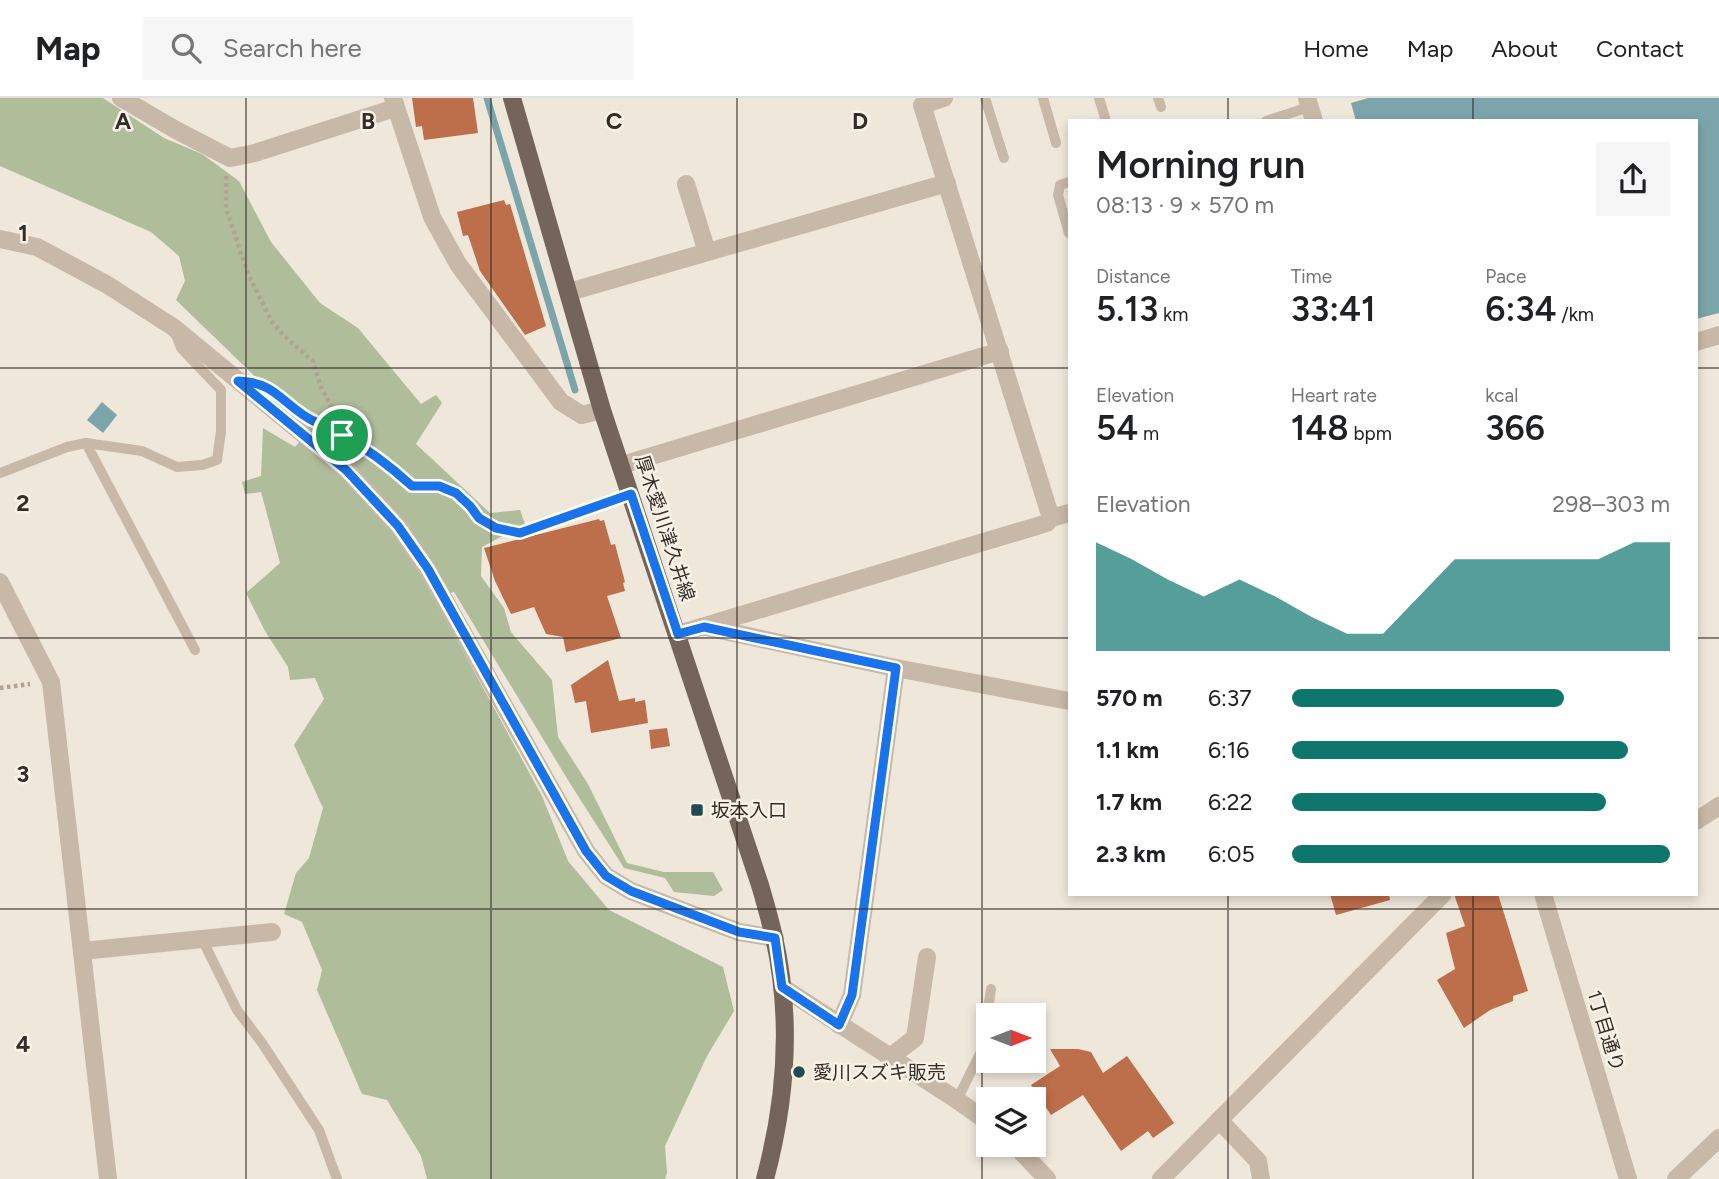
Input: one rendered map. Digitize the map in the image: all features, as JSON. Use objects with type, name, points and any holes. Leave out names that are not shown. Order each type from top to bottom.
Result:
[{"type":"main road","name":"厚木愛川津久井線","points":[[512,98],[602,410],[756,872],[775,938],[782,987],[783,1091],[776,1138],[765,1179]]},
{"type":"street","points":[[121,98],[230,158],[255,152],[394,103],[432,217],[458,264],[561,402],[582,415],[602,410]]},
{"type":"street","points":[[944,98],[922,105],[1051,518]]},
{"type":"street","points":[[569,292],[947,183]]},
{"type":"street","points":[[686,184],[707,253]]},
{"type":"street","points":[[0,239],[37,247],[106,284],[173,327],[346,470],[398,526],[428,569],[586,851],[606,876],[631,891],[727,927],[775,938]]},
{"type":"street","points":[[1698,341],[1719,335]]},
{"type":"street","points":[[622,465],[1000,351]]},
{"type":"street","points":[[678,634],[1047,523],[1051,518],[1068,513]]},
{"type":"street","points":[[0,582],[51,682],[108,1179]]},
{"type":"street","points":[[704,627],[1068,701]]},
{"type":"street","points":[[839,1025],[852,995],[896,668]]},
{"type":"street","points":[[1698,820],[1719,806]]},
{"type":"street","points":[[1161,1179],[1441,896]]},
{"type":"street","name":"1丁目通り","points":[[1544,896],[1628,1179]]},
{"type":"street","points":[[82,951],[272,932]]},
{"type":"street","points":[[890,1057],[915,1038],[927,957]]},
{"type":"street","points":[[782,987],[976,1114]]},
{"type":"street","points":[[1219,1120],[1258,1161],[1261,1179]]},
{"type":"street","points":[[1676,1179],[1719,1138]]},
{"type":"street","points":[[1026,1157],[1047,1179]]},
{"type":"lane","points":[[985,98],[1004,158]]},
{"type":"lane","points":[[1043,98],[1056,143]]},
{"type":"lane","points":[[1099,98],[1105,119]]},
{"type":"lane","points":[[1273,119],[1310,109]]},
{"type":"lane","points":[[1068,183],[1060,185],[1058,195],[1068,230]]},
{"type":"lane","points":[[0,473],[67,447],[86,443],[142,451],[177,467],[202,465],[217,460],[221,431],[221,390],[181,348],[173,327]]},
{"type":"lane","points":[[86,443],[195,650]]},
{"type":"lane","points":[[202,939],[237,1010],[262,1042],[319,1130],[337,1179]]},
{"type":"lane","points":[[957,1100],[982,1050],[991,989]]},
{"type":"path","points":[[230,158],[225,186],[226,208],[248,274],[271,320],[283,335],[313,362],[320,385],[343,428],[342,435]]},
{"type":"path","points":[[330,429],[386,462],[412,486],[439,486],[456,493],[479,518],[496,528],[520,533],[631,494]]},
{"type":"path","points":[[0,688],[51,682]]},
{"type":"green space","points":[[0,98],[103,98],[164,138],[202,154],[239,181],[271,242],[320,303],[358,328],[421,404],[436,395],[442,403],[416,444],[490,513],[520,510],[525,524],[482,547],[481,576],[504,608],[511,632],[552,680],[558,737],[588,784],[627,863],[664,872],[713,872],[723,890],[714,896],[674,892],[665,878],[624,868],[454,592],[434,598],[542,796],[568,861],[609,910],[723,967],[734,1011],[707,1056],[665,1146],[665,1179],[427,1179],[421,1156],[387,1100],[362,1094],[317,990],[322,970],[302,922],[284,914],[296,873],[309,858],[323,808],[294,745],[324,699],[315,678],[290,680],[288,667],[265,631],[246,593],[280,563],[261,492],[245,494],[242,482],[261,476],[263,428],[295,447],[310,430],[176,300],[185,281],[179,256],[151,232],[0,166]]},
{"type":"water","points":[[1368,98],[1719,98],[1719,313],[1698,318],[1698,119],[1355,119],[1351,103]]},
{"type":"water","points":[[102,402],[117,415],[103,433],[87,420]]},
{"type":"building","points":[[412,98],[473,98],[478,133],[424,140],[422,126],[416,127]]},
{"type":"building","points":[[504,200],[506,205],[510,204],[546,326],[525,335],[480,271],[468,235],[463,236],[457,212]]},
{"type":"building","points":[[599,519],[604,520],[611,545],[615,544],[625,582],[625,591],[607,596],[621,638],[566,652],[563,637],[546,634],[534,607],[511,614],[495,581],[484,548]]},
{"type":"building","points":[[608,660],[619,701],[635,698],[635,702],[645,700],[648,723],[591,733],[586,701],[575,703],[571,685]]},
{"type":"building","points":[[667,728],[670,746],[651,749],[649,730]]},
{"type":"building","points":[[1331,896],[1389,896],[1390,900],[1336,915]]},
{"type":"building","points":[[1455,896],[1499,896],[1528,991],[1513,996],[1513,1001],[1490,1010],[1464,1028],[1437,980],[1455,969],[1446,933],[1465,926]]},
{"type":"building","points":[[1050,1049],[1091,1052],[1103,1073],[1127,1056],[1174,1123],[1153,1138],[1148,1131],[1121,1151],[1083,1095],[1051,1115],[1046,1108],[1046,1087],[1031,1085],[1060,1066]]},
{"type":"waterway","points":[[487,98],[575,390]]},
{"type":"place","name":"坂本入口","points":[[697,810]]},
{"type":"place","name":"愛川スズキ販売","points":[[799,1072]]},
{"type":"route","points":[[238,381],[257,382],[267,386],[306,417],[342,435],[386,462],[412,486],[439,486],[456,493],[479,518],[496,528],[520,533],[631,494],[678,634],[704,627],[896,668],[852,995],[839,1025],[782,987],[775,938],[739,932],[631,891],[606,876],[586,851],[428,569],[398,526],[346,470],[238,381]]}]
